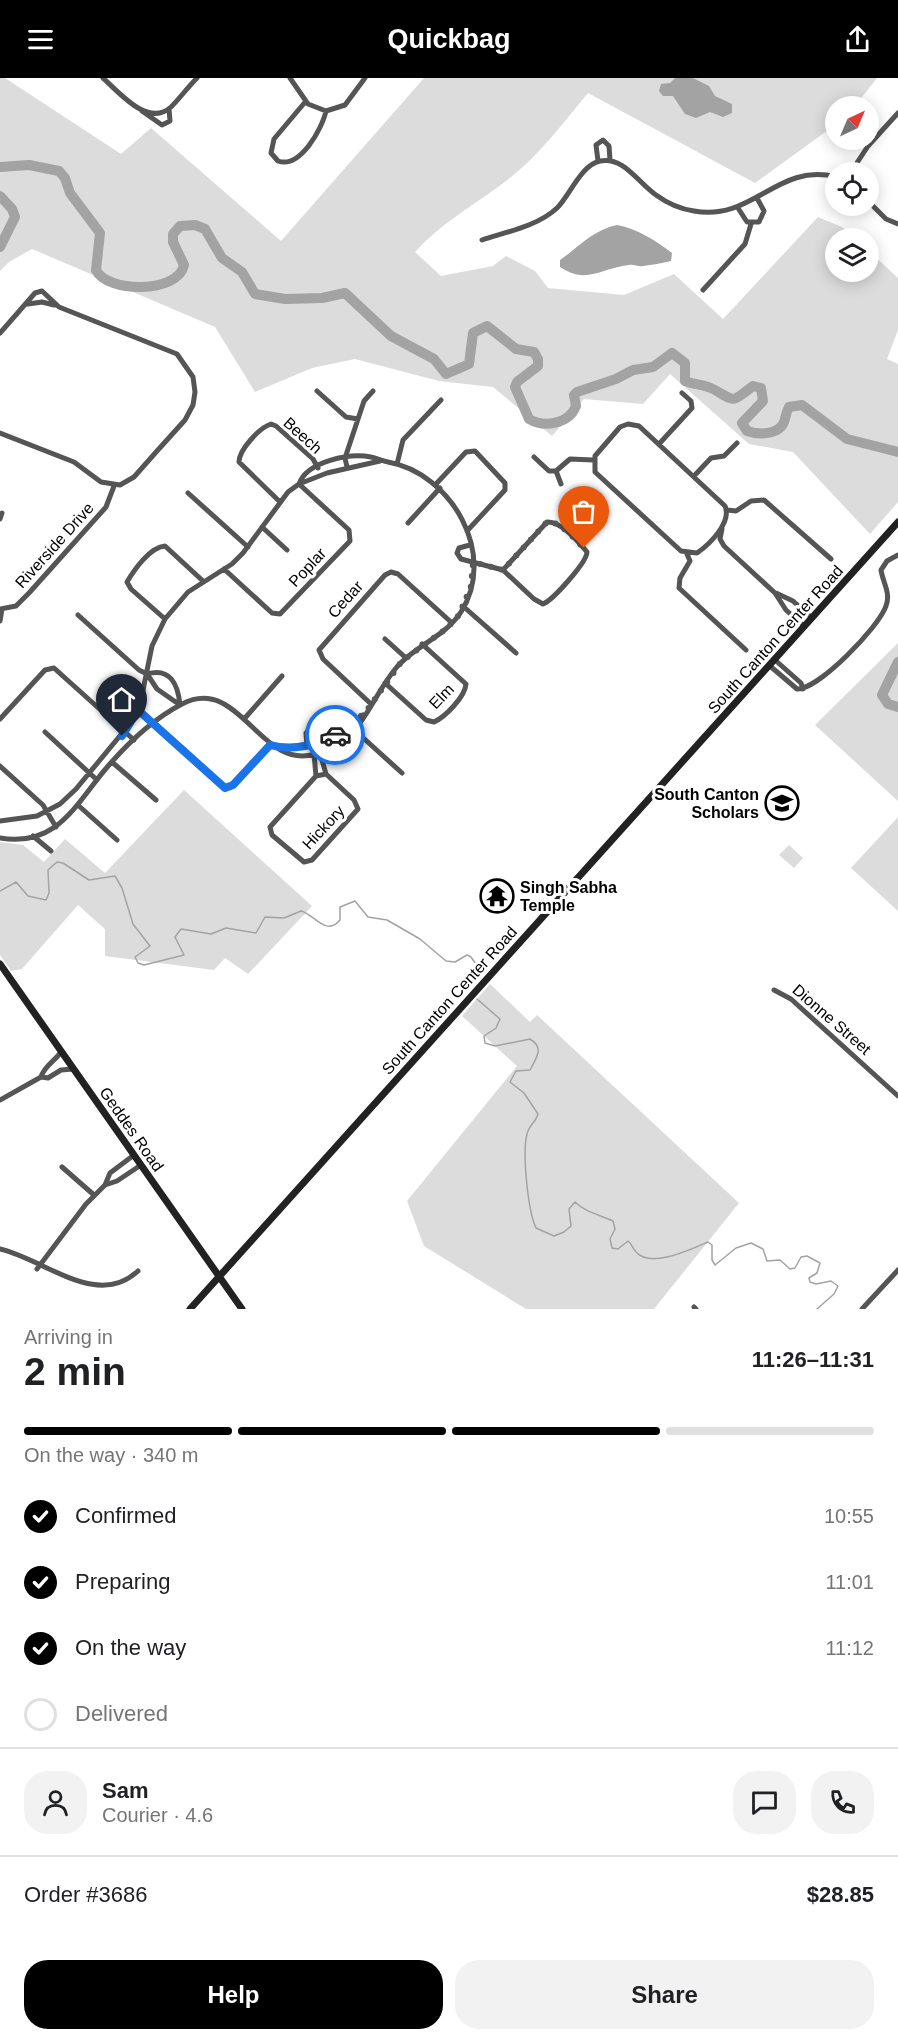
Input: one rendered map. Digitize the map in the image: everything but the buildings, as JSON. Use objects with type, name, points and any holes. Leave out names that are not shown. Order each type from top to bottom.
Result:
[{"type":"main road","name":"South Canton Center Road","points":[[190,1309],[898,522]]},
{"type":"main road","name":"Geddes Road","points":[[0,964],[242,1309]]},
{"type":"street","points":[[103,78],[140,110],[162,125],[170,121],[169,109]]},
{"type":"street","points":[[140,110],[155,112],[169,109],[197,78]]},
{"type":"street","points":[[290,78],[306,101],[314,108],[326,111],[345,105],[365,78]]},
{"type":"street","points":[[306,101],[271,144],[272,153],[278,161],[288,163],[297,158],[322,126],[326,111]]},
{"type":"street","points":[[857,162],[898,113]]},
{"type":"street","points":[[597,161],[596,145],[603,140],[609,146],[610,160]]},
{"type":"street","points":[[482,240],[551,213],[589,167],[597,161],[610,160],[624,166],[655,195],[679,208],[709,213],[738,208],[793,177],[814,173],[825,175]]},
{"type":"street","points":[[738,208],[743,220],[751,224],[759,222],[764,215],[757,198]]},
{"type":"street","points":[[879,212],[886,219],[898,224]]},
{"type":"street","points":[[703,290],[744,244],[751,224]]},
{"type":"street","points":[[0,333],[35,293],[42,291],[59,307]]},
{"type":"street","points":[[0,433],[74,462],[101,482],[114,486],[134,477],[185,420],[194,399],[193,377],[183,360],[169,350],[59,307],[42,302],[24,307]]},
{"type":"street","points":[[317,391],[346,417],[358,419]]},
{"type":"street","points":[[347,467],[345,458],[364,401],[373,391]]},
{"type":"street","points":[[659,444],[692,408],[691,401],[682,393]]},
{"type":"street","points":[[397,464],[403,440],[441,400]]},
{"type":"street","name":"Beech","points":[[279,501],[238,462],[241,453],[264,427],[271,424],[276,426],[317,466]]},
{"type":"street","points":[[593,460],[620,427],[628,424],[639,426],[723,503],[727,510],[720,537],[724,546],[775,592],[793,602],[812,618]]},
{"type":"street","points":[[694,476],[711,458],[724,456],[737,443]]},
{"type":"street","points":[[408,523],[466,453],[475,451],[506,483],[505,490],[467,531]]},
{"type":"street","points":[[0,838],[33,837],[56,827],[79,806],[112,762],[134,740],[180,705],[198,699],[218,701],[245,718],[270,745],[295,755],[316,754],[340,744],[354,733],[385,683],[406,658],[452,623],[464,607],[471,586],[473,562],[467,531],[452,500],[438,486],[424,474],[373,457],[345,458],[317,466],[304,474],[299,484]]},
{"type":"street","points":[[534,457],[549,471],[556,471],[570,459],[593,460]]},
{"type":"street","points":[[593,460],[597,475],[687,554],[697,553],[724,524]]},
{"type":"street","points":[[0,822],[26,819],[47,812],[69,797],[126,732],[138,710],[152,646],[165,619],[188,592],[224,568],[248,547],[279,501],[299,484],[347,467],[380,461]]},
{"type":"street","points":[[317,466],[322,475]]},
{"type":"street","points":[[556,471],[561,484]]},
{"type":"street","name":"Poplar","points":[[224,568],[272,613],[280,614],[350,541],[349,530],[299,484]]},
{"type":"street","name":"Riverside Drive","points":[[1,609],[16,606],[29,593],[106,507],[114,486]]},
{"type":"street","points":[[188,493],[248,547]]},
{"type":"street","points":[[727,510],[736,511],[751,501],[764,500],[831,559]]},
{"type":"street","points":[[470,544],[459,548],[457,553],[461,559],[503,570],[534,599],[543,604],[587,557],[587,552],[560,526],[553,521],[547,522],[503,570]]},
{"type":"street","points":[[262,527],[287,550]]},
{"type":"street","points":[[704,547],[714,544],[724,546]]},
{"type":"street","points":[[165,619],[127,582],[153,551],[158,546],[165,546],[203,580]]},
{"type":"street","points":[[687,554],[690,561],[680,578],[680,588],[746,650]]},
{"type":"street","points":[[772,663],[801,683],[803,689],[836,665],[880,618],[888,598],[881,570],[887,561],[898,555]]},
{"type":"street","name":"Cedar","points":[[371,704],[322,659],[319,650],[385,575],[391,572],[398,574],[452,623]]},
{"type":"street","points":[[775,592],[786,610],[804,626]]},
{"type":"street","points":[[464,607],[516,653]]},
{"type":"street","points":[[0,621],[1,609]]},
{"type":"street","points":[[78,615],[139,670],[147,674],[157,689],[180,705]]},
{"type":"street","points":[[385,639],[406,658]]},
{"type":"street","name":"Elm","points":[[385,683],[426,720],[434,722],[465,692],[466,684],[422,644]]},
{"type":"street","points":[[0,719],[50,667],[57,670],[134,740]]},
{"type":"street","points":[[147,674],[162,671],[172,677],[179,692],[180,705]]},
{"type":"street","points":[[245,718],[282,676]]},
{"type":"street","points":[[138,710],[225,788],[233,785],[270,745]]},
{"type":"street","points":[[280,748],[314,745],[322,742],[346,728],[365,713]]},
{"type":"street","points":[[307,746],[306,733],[311,728],[319,731],[322,742]]},
{"type":"street","points":[[346,728],[360,735],[402,773]]},
{"type":"street","points":[[45,732],[97,780]]},
{"type":"street","points":[[314,745],[316,777],[326,774],[316,754]]},
{"type":"street","points":[[112,762],[156,800]]},
{"type":"street","points":[[0,766],[43,805],[56,827]]},
{"type":"street","name":"Hickory","points":[[316,777],[270,827],[272,834],[304,862],[312,860],[358,809],[354,800],[326,774]]},
{"type":"street","points":[[79,806],[117,840]]},
{"type":"street","points":[[33,837],[51,851]]},
{"type":"street","name":"Dionne Street","points":[[774,990],[792,999],[898,1096]]},
{"type":"street","points":[[41,1077],[43,1070],[55,1061],[61,1052]]},
{"type":"street","points":[[0,1100],[41,1077],[48,1078],[61,1070],[73,1069]]},
{"type":"street","points":[[105,1185],[110,1173],[134,1155]]},
{"type":"street","points":[[37,1269],[94,1195],[105,1185],[117,1181],[141,1165]]},
{"type":"street","points":[[62,1167],[94,1195]]},
{"type":"street","points":[[0,1249],[24,1258],[43,1274]]},
{"type":"street","points":[[862,1309],[898,1270]]},
{"type":"street","points":[[123,1289],[138,1271]]},
{"type":"shaded area","points":[[0,78],[5,78],[121,154],[151,128],[281,241],[424,78],[877,78],[863,96],[825,96],[825,132],[755,183],[588,93],[528,162],[506,181],[448,222],[415,252],[441,276],[493,266],[506,256],[535,271],[548,288],[624,295],[674,274],[723,319],[818,217],[842,227],[825,228],[825,282],[879,282],[879,260],[898,278],[898,330],[887,359],[898,364],[898,502],[870,534],[793,452],[749,444],[670,374],[643,404],[584,399],[552,436],[493,387],[439,381],[355,359],[312,368],[255,392],[215,327],[32,249],[9,262],[0,271]]},
{"type":"shaded area","points":[[675,78],[693,78],[709,86],[715,96],[732,104],[732,113],[723,117],[710,112],[696,118],[685,114],[673,96],[663,96],[659,91],[661,84],[670,83]]},
{"type":"shaded area","points":[[617,225],[639,232],[659,244],[672,253],[671,261],[641,266],[629,265],[586,275],[578,275],[560,267],[560,260],[587,239],[608,227]]},
{"type":"shaded area","points":[[898,643],[898,801],[815,725]]},
{"type":"shaded area","points":[[184,790],[312,906],[248,974],[225,958],[214,970],[105,956],[105,929],[78,905],[22,969],[11,971],[0,955],[0,842],[23,845],[44,862],[65,839],[105,873]]},
{"type":"shaded area","points":[[898,817],[898,911],[851,868]]},
{"type":"shaded area","points":[[789,845],[803,858],[794,868],[779,855]]},
{"type":"shaded area","points":[[490,984],[530,1022],[537,1015],[739,1203],[654,1309],[526,1309],[424,1246],[407,1201],[517,1066],[462,1016]]},
{"type":"waterway","points":[[0,167],[29,165],[59,171],[65,178],[70,193],[100,233],[96,270],[103,278],[114,283],[142,287],[169,281],[179,274],[184,265],[173,242],[173,234],[180,226],[195,225],[205,229],[222,258],[242,272],[255,294],[285,299],[322,298],[345,293],[391,336],[434,359],[446,374],[469,364],[473,333],[487,326],[516,349],[534,352],[538,359],[538,366],[517,382],[515,387],[529,419],[535,422],[556,423],[568,417],[576,406],[574,395],[577,392],[616,379],[633,370],[653,367],[672,353],[685,363],[685,381],[710,387],[733,399],[753,386],[761,388],[763,401],[742,423],[747,431],[773,432],[784,422],[789,407],[802,405],[847,439],[898,452]]},
{"type":"waterway","points":[[0,196],[12,209],[15,217],[0,247]]},
{"type":"waterway","points":[[898,662],[882,695],[888,704],[898,707]]},
{"type":"waterway","points":[[0,891],[16,882],[28,896],[46,900],[49,893],[48,870],[57,862],[63,863],[89,880],[115,876],[122,888],[133,924],[150,946],[135,957],[138,963],[144,965],[184,955],[175,937],[181,929],[211,934],[226,928],[256,933],[265,917],[284,918],[301,911],[320,923],[330,926],[340,920],[340,907],[355,901],[368,917],[387,920],[420,939],[446,961],[455,962],[467,955],[471,957],[478,967],[467,986],[468,990]]},
{"type":"waterway","points":[[477,999],[500,1019],[496,1028],[484,1036],[485,1043],[495,1046],[530,1039],[537,1046],[537,1057],[530,1070],[516,1071],[510,1082],[524,1093],[538,1114],[528,1131],[525,1154],[528,1196],[536,1228],[554,1236],[564,1232],[571,1226],[569,1209],[575,1202],[588,1211],[613,1221],[615,1229],[610,1239],[612,1248],[618,1249],[628,1241],[636,1252],[651,1259],[682,1253],[708,1242],[712,1245],[712,1260],[715,1265],[736,1248],[751,1243],[763,1249],[767,1261],[780,1260],[790,1269],[795,1268],[801,1257],[807,1256],[820,1263],[817,1273],[809,1278],[810,1282],[816,1284],[831,1281],[838,1286],[834,1294],[817,1309]]},
{"type":"way so far","points":[[335,735],[365,713],[402,661],[422,644],[446,629],[459,615],[471,586],[473,562],[503,570],[547,522],[553,521],[584,548]]},
{"type":"place","name":"South Canton Scholars","points":[[782,803]]},
{"type":"place","name":"Singh Sabha Temple","points":[[497,896]]},
{"type":"route","points":[[122,736],[138,710],[155,723],[221,786],[229,788],[270,745],[280,748],[314,745],[335,735]]}]
